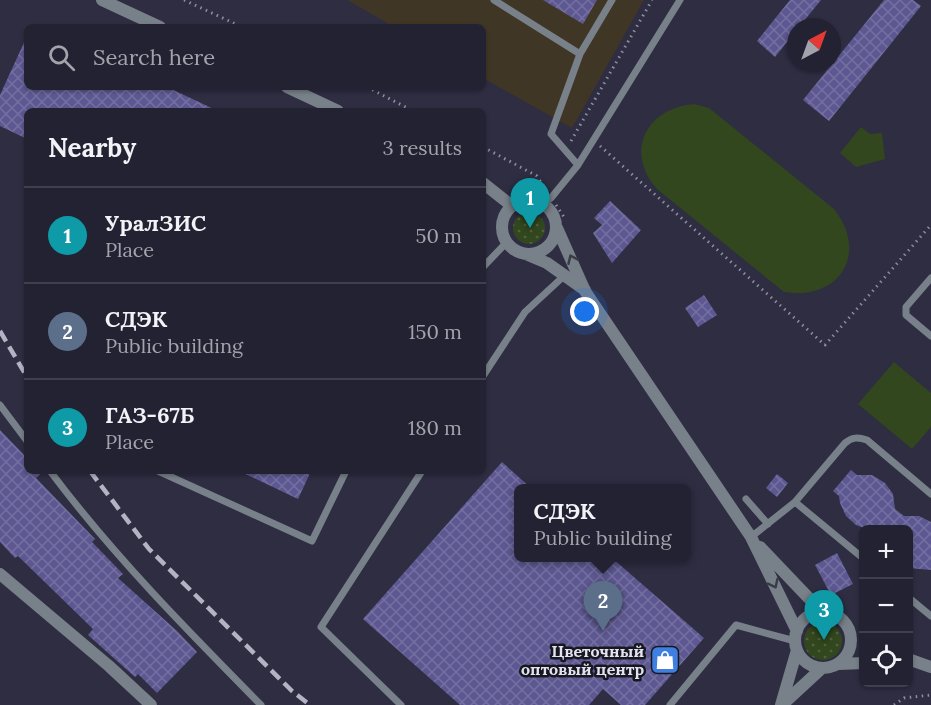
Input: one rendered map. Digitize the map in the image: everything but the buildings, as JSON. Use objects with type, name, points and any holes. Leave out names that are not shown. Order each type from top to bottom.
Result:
[{"type":"street","points":[[102,0],[154,24]]},
{"type":"street","points":[[294,90],[332,108]]},
{"type":"street","points":[[486,185],[512,206]]},
{"type":"street","points":[[585,291],[547,263],[519,252],[507,242],[502,227],[507,212],[512,206],[527,200],[547,201],[585,291],[751,537],[822,612]]},
{"type":"street","points":[[527,254],[546,249],[553,241],[557,228]]},
{"type":"street","points":[[751,537],[796,641],[807,663],[816,668],[830,668],[839,664],[848,655],[852,638],[849,628],[841,618],[832,613],[822,612],[806,618],[796,641],[782,705]]},
{"type":"street","points":[[0,574],[109,666],[151,705]]},
{"type":"street","points":[[849,628],[859,633]]},
{"type":"street","points":[[839,664],[859,663]]},
{"type":"street","points":[[782,705],[822,668]]},
{"type":"lane","points":[[494,0],[580,54]]},
{"type":"lane","points":[[578,165],[551,134],[580,54],[612,0]]},
{"type":"lane","points":[[547,201],[578,165],[680,0]]},
{"type":"lane","points":[[486,264],[507,242]]},
{"type":"lane","points":[[486,371],[525,312],[565,275]]},
{"type":"lane","points":[[931,278],[905,311],[906,315],[931,336]]},
{"type":"lane","points":[[0,405],[24,437]]},
{"type":"lane","points":[[751,537],[795,502],[845,443],[858,437],[867,440],[931,494]]},
{"type":"lane","points":[[52,474],[78,509],[158,601],[261,705]]},
{"type":"lane","points":[[165,474],[312,541],[345,474]]},
{"type":"lane","points":[[401,705],[321,627],[420,474]]},
{"type":"lane","points":[[746,499],[768,524]]},
{"type":"lane","points":[[795,502],[859,555]]},
{"type":"lane","points":[[913,600],[931,616]]},
{"type":"lane","points":[[670,705],[736,625],[796,641]]},
{"type":"path","points":[[184,0],[236,24]]},
{"type":"path","points":[[566,150],[652,0]]},
{"type":"path","points":[[373,90],[407,108]]},
{"type":"path","points":[[592,139],[825,345],[931,225]]},
{"type":"path","points":[[486,149],[537,176],[547,201]]},
{"type":"path","points":[[894,705],[904,698],[931,695]]},
{"type":"shaded area","points":[[347,0],[644,0],[572,128],[486,80],[486,24],[389,24]]},
{"type":"green space","points":[[694,104],[709,108],[834,209],[844,226],[849,242],[848,257],[843,270],[834,281],[820,289],[804,293],[784,292],[657,189],[647,175],[642,161],[645,134],[652,123],[663,114],[677,107]]},
{"type":"green space","points":[[861,127],[870,134],[882,133],[885,159],[856,167],[840,153]]},
{"type":"green space","points":[[529,212],[540,217],[545,228],[540,239],[529,244],[518,239],[513,228],[518,217]]},
{"type":"green space","points":[[894,362],[931,393],[931,427],[912,449],[858,404]]},
{"type":"green space","points":[[823,622],[836,628],[842,641],[836,654],[823,660],[810,654],[804,641],[810,628]]},
{"type":"railway","points":[[0,331],[24,372]]},
{"type":"railway","points":[[92,474],[149,549],[292,691],[310,705]]},
{"type":"place","name":"УралЗИС","points":[[530,228]]},
{"type":"place","name":"СДЭК","points":[[603,631]]},
{"type":"place","name":"ГАЗ-67Б","points":[[824,640]]},
{"type":"place","name":"Цветочный оптовый центр","points":[[665,660]]}]
